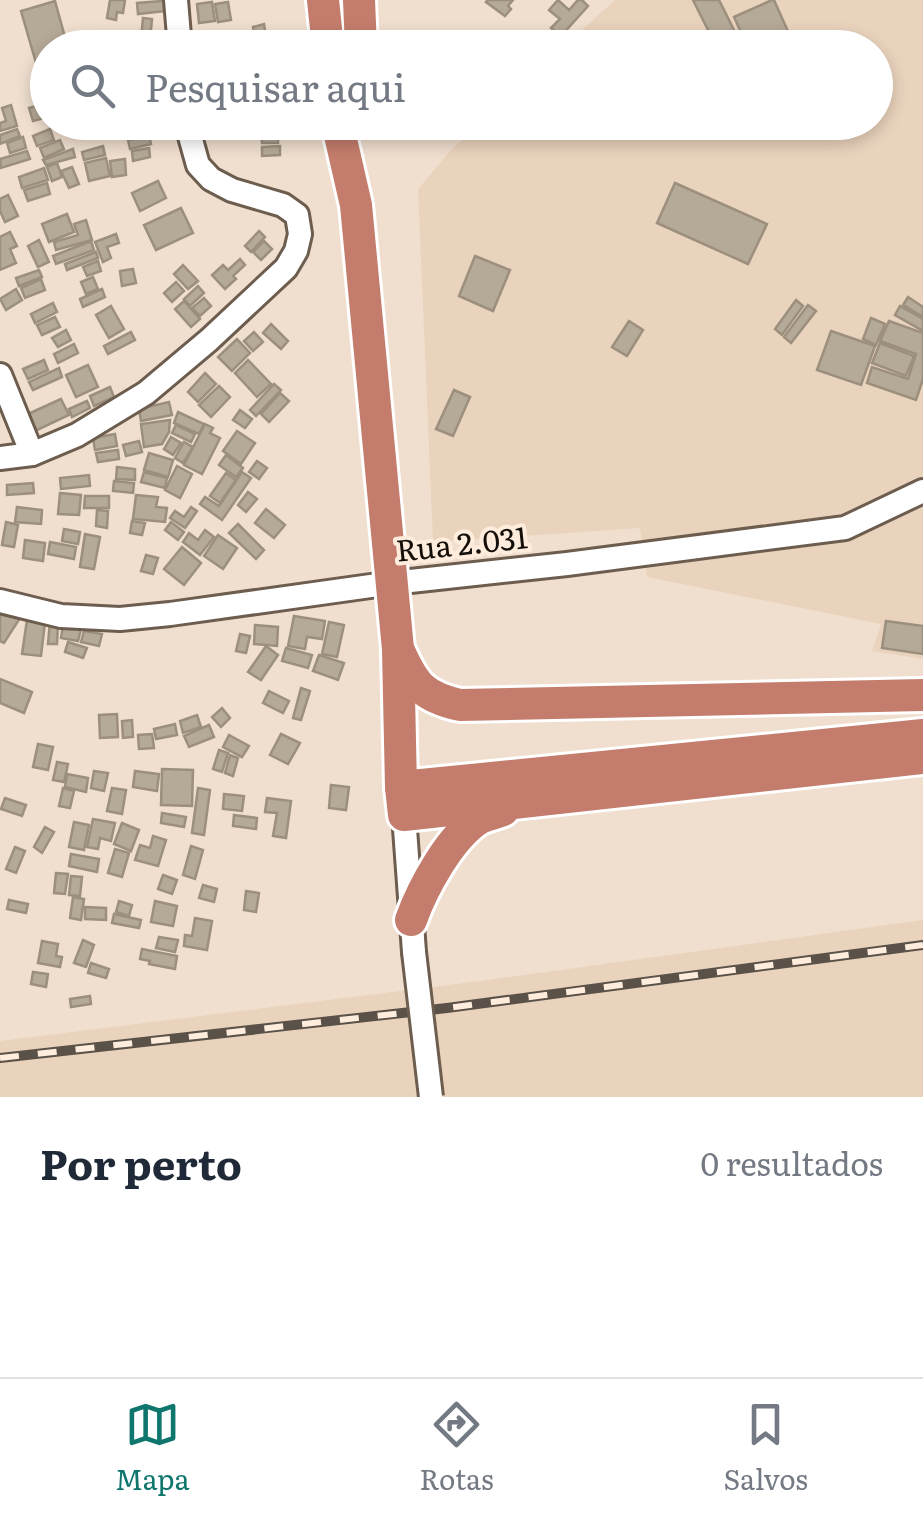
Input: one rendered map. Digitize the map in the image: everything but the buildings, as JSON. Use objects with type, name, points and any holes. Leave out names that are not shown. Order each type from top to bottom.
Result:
[{"type":"highway","points":[[323,0],[326,30]]},
{"type":"highway","points":[[359,0],[360,30]]},
{"type":"highway","points":[[342,140],[356,205],[392,583],[402,801]]},
{"type":"highway","points":[[356,205],[361,140]]},
{"type":"highway","points":[[398,649],[412,678],[429,696],[460,705],[923,695]]},
{"type":"highway","points":[[402,801],[923,735]]},
{"type":"highway","points":[[402,801],[526,802],[923,758]]},
{"type":"highway","points":[[413,936],[420,894],[455,842],[478,819],[526,802]]},
{"type":"street","points":[[176,0],[178,30]]},
{"type":"street","points":[[0,458],[32,454],[77,434],[146,393],[286,268],[300,234],[297,216],[283,205],[232,190],[211,179],[198,165],[191,140]]},
{"type":"street","points":[[0,375],[32,454]]},
{"type":"street","name":"Rua 2.031","points":[[0,601],[61,616],[120,618],[170,614],[845,528],[923,491]]},
{"type":"street","points":[[402,801],[431,1097]]},
{"type":"shaded area","points":[[615,0],[923,0],[923,659],[872,651],[881,624],[647,577],[640,528],[433,542],[418,189],[462,140],[893,140],[893,30],[582,30]]},
{"type":"shaded area","points":[[923,920],[923,1097],[0,1097],[0,1041]]},
{"type":"railway","points":[[0,1058],[447,1008],[923,945]]}]
